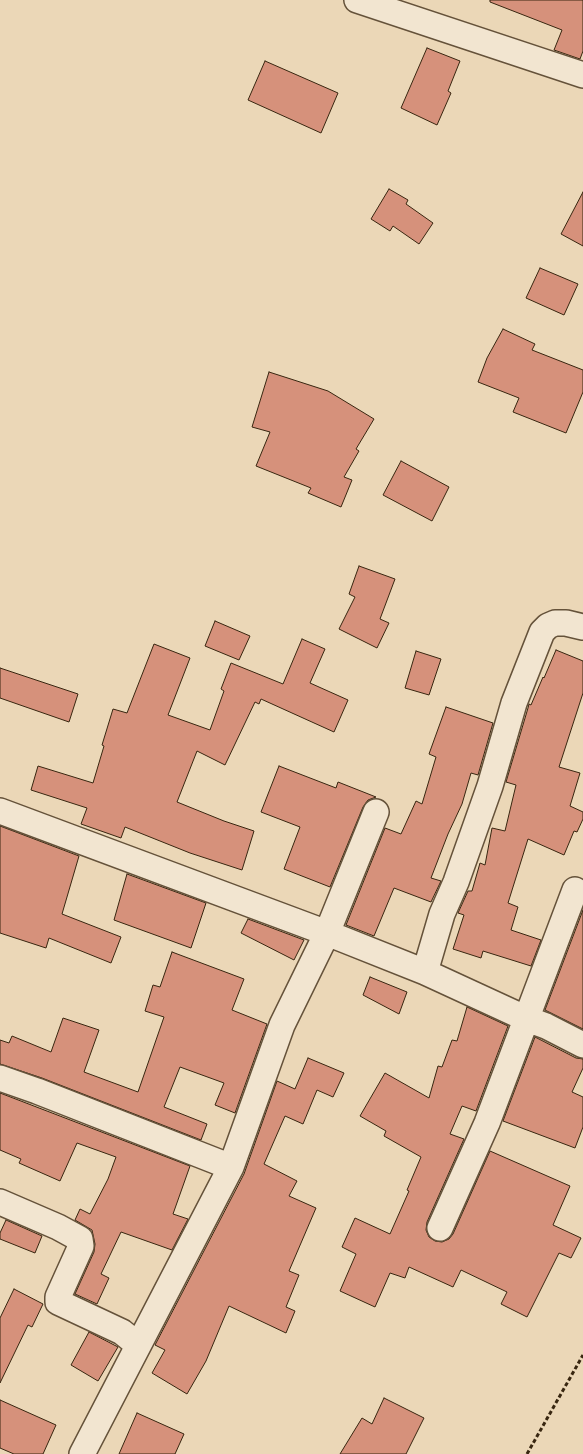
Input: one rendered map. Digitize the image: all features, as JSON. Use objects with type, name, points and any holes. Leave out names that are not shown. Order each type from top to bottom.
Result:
[{"type":"street","points":[[357,0],[583,75]]},
{"type":"street","points":[[425,972],[442,914],[456,882],[490,786],[514,703],[542,632],[548,626],[555,623],[566,623],[583,627]]},
{"type":"street","points":[[0,811],[327,933],[425,972],[583,1044]]},
{"type":"street","points":[[82,1454],[231,1167],[282,1025],[327,933],[376,812]]},
{"type":"street","points":[[440,1228],[487,1123],[575,890]]},
{"type":"street","points":[[0,1078],[231,1167]]},
{"type":"street","points":[[0,1202],[58,1227],[80,1239],[81,1246],[58,1297],[58,1302],[122,1332],[138,1345]]},
{"type":"path","points":[[527,1454],[583,1355]]},
{"type":"building","points":[[490,0],[583,0],[583,51],[580,59],[554,50],[562,30],[490,2]]},
{"type":"building","points":[[427,48],[460,61],[448,91],[451,93],[437,125],[401,108]]},
{"type":"building","points":[[265,61],[338,93],[321,133],[248,100]]},
{"type":"building","points":[[389,189],[408,200],[406,204],[433,223],[419,244],[393,226],[390,231],[371,219]]},
{"type":"building","points":[[583,192],[583,246],[561,234]]},
{"type":"building","points":[[540,268],[578,284],[564,315],[526,298]]},
{"type":"building","points":[[503,329],[535,344],[532,350],[583,370],[583,392],[566,433],[513,412],[519,398],[478,382],[487,358]]},
{"type":"building","points":[[269,372],[328,391],[374,419],[356,449],[359,451],[344,477],[352,480],[341,507],[308,493],[311,488],[256,466],[270,432],[252,427]]},
{"type":"building","points":[[401,461],[449,487],[432,521],[383,495]]},
{"type":"building","points":[[359,566],[395,579],[380,619],[389,623],[377,648],[339,629],[355,597],[349,594]]},
{"type":"building","points":[[215,621],[250,636],[239,660],[205,646]]},
{"type":"building","points":[[302,639],[325,649],[310,683],[348,700],[334,732],[261,699],[259,704],[255,702],[225,765],[197,751],[177,802],[254,831],[242,870],[190,853],[125,827],[121,838],[81,824],[87,808],[31,790],[38,766],[93,783],[113,709],[127,713],[154,644],[190,658],[168,715],[210,730],[224,691],[221,689],[231,663],[283,684]]},
{"type":"building","points":[[556,650],[583,661],[583,693],[559,767],[580,773],[570,806],[583,812],[583,819],[577,832],[574,831],[564,855],[528,839],[508,903],[518,907],[511,930],[541,940],[531,966],[483,951],[481,958],[453,949],[464,915],[458,913],[468,891],[472,891],[480,863],[485,865],[492,828],[505,831],[516,785],[506,782],[529,704],[531,705]]},
{"type":"building","points":[[416,651],[441,659],[429,695],[405,688]]},
{"type":"building","points":[[0,668],[78,694],[69,722],[0,698]]},
{"type":"building","points":[[446,707],[493,723],[478,775],[471,773],[462,804],[431,878],[441,881],[431,902],[394,888],[374,936],[346,925],[385,828],[401,834],[416,801],[422,804],[436,757],[429,754]]},
{"type":"building","points":[[279,766],[336,788],[338,782],[376,797],[368,800],[363,807],[330,887],[284,869],[300,827],[261,812]]},
{"type":"building","points":[[0,826],[79,856],[62,914],[121,937],[111,963],[49,938],[46,948],[0,933]]},
{"type":"building","points":[[127,874],[206,903],[191,948],[114,920]]},
{"type":"building","points":[[583,910],[583,1029],[545,1010]]},
{"type":"building","points":[[248,919],[304,940],[294,960],[241,933]]},
{"type":"building","points":[[172,952],[244,979],[232,1010],[267,1024],[235,1113],[215,1105],[224,1083],[180,1067],[164,1107],[207,1124],[201,1140],[42,1078],[0,1064],[0,1040],[9,1043],[12,1036],[51,1052],[63,1018],[99,1030],[84,1072],[138,1092],[164,1017],[145,1011],[153,985],[160,987]]},
{"type":"building","points":[[370,977],[407,992],[399,1014],[363,995]]},
{"type":"building","points":[[467,1007],[508,1026],[476,1111],[462,1106],[450,1134],[464,1139],[427,1222],[426,1230],[429,1237],[435,1241],[442,1242],[449,1239],[453,1234],[490,1151],[570,1186],[553,1225],[581,1238],[571,1258],[559,1253],[527,1317],[501,1304],[507,1292],[461,1270],[453,1287],[409,1267],[405,1278],[390,1273],[375,1307],[340,1291],[356,1254],[342,1247],[355,1218],[390,1234],[409,1191],[407,1190],[421,1157],[384,1136],[386,1131],[360,1116],[385,1073],[429,1098],[438,1066],[442,1067],[452,1040],[457,1041]]},
{"type":"building","points":[[535,1037],[576,1058],[583,1059],[583,1068],[572,1092],[583,1097],[583,1127],[575,1148],[503,1121]]},
{"type":"building","points":[[308,1058],[344,1073],[333,1097],[317,1090],[303,1124],[285,1116],[264,1164],[297,1181],[289,1196],[316,1208],[289,1271],[299,1275],[286,1307],[295,1311],[286,1333],[229,1306],[206,1361],[187,1394],[152,1373],[165,1350],[155,1345],[244,1174],[277,1081],[295,1089]]},
{"type":"building","points":[[0,1093],[190,1166],[173,1214],[188,1219],[172,1250],[121,1232],[101,1274],[109,1278],[97,1304],[75,1294],[94,1252],[95,1244],[92,1230],[75,1220],[80,1209],[90,1214],[108,1179],[116,1157],[77,1143],[60,1181],[19,1163],[21,1159],[0,1150]]},
{"type":"building","points":[[6,1220],[42,1236],[35,1253],[0,1239],[0,1233]]},
{"type":"building","points":[[14,1289],[43,1304],[32,1327],[28,1325],[0,1383],[0,1318]]},
{"type":"building","points":[[89,1332],[118,1347],[98,1381],[71,1365]]},
{"type":"building","points":[[384,1398],[424,1418],[406,1454],[340,1454],[362,1418],[372,1424]]},
{"type":"building","points":[[0,1400],[56,1425],[43,1454],[14,1454],[0,1448]]},
{"type":"building","points":[[137,1413],[184,1434],[175,1454],[119,1454]]}]
